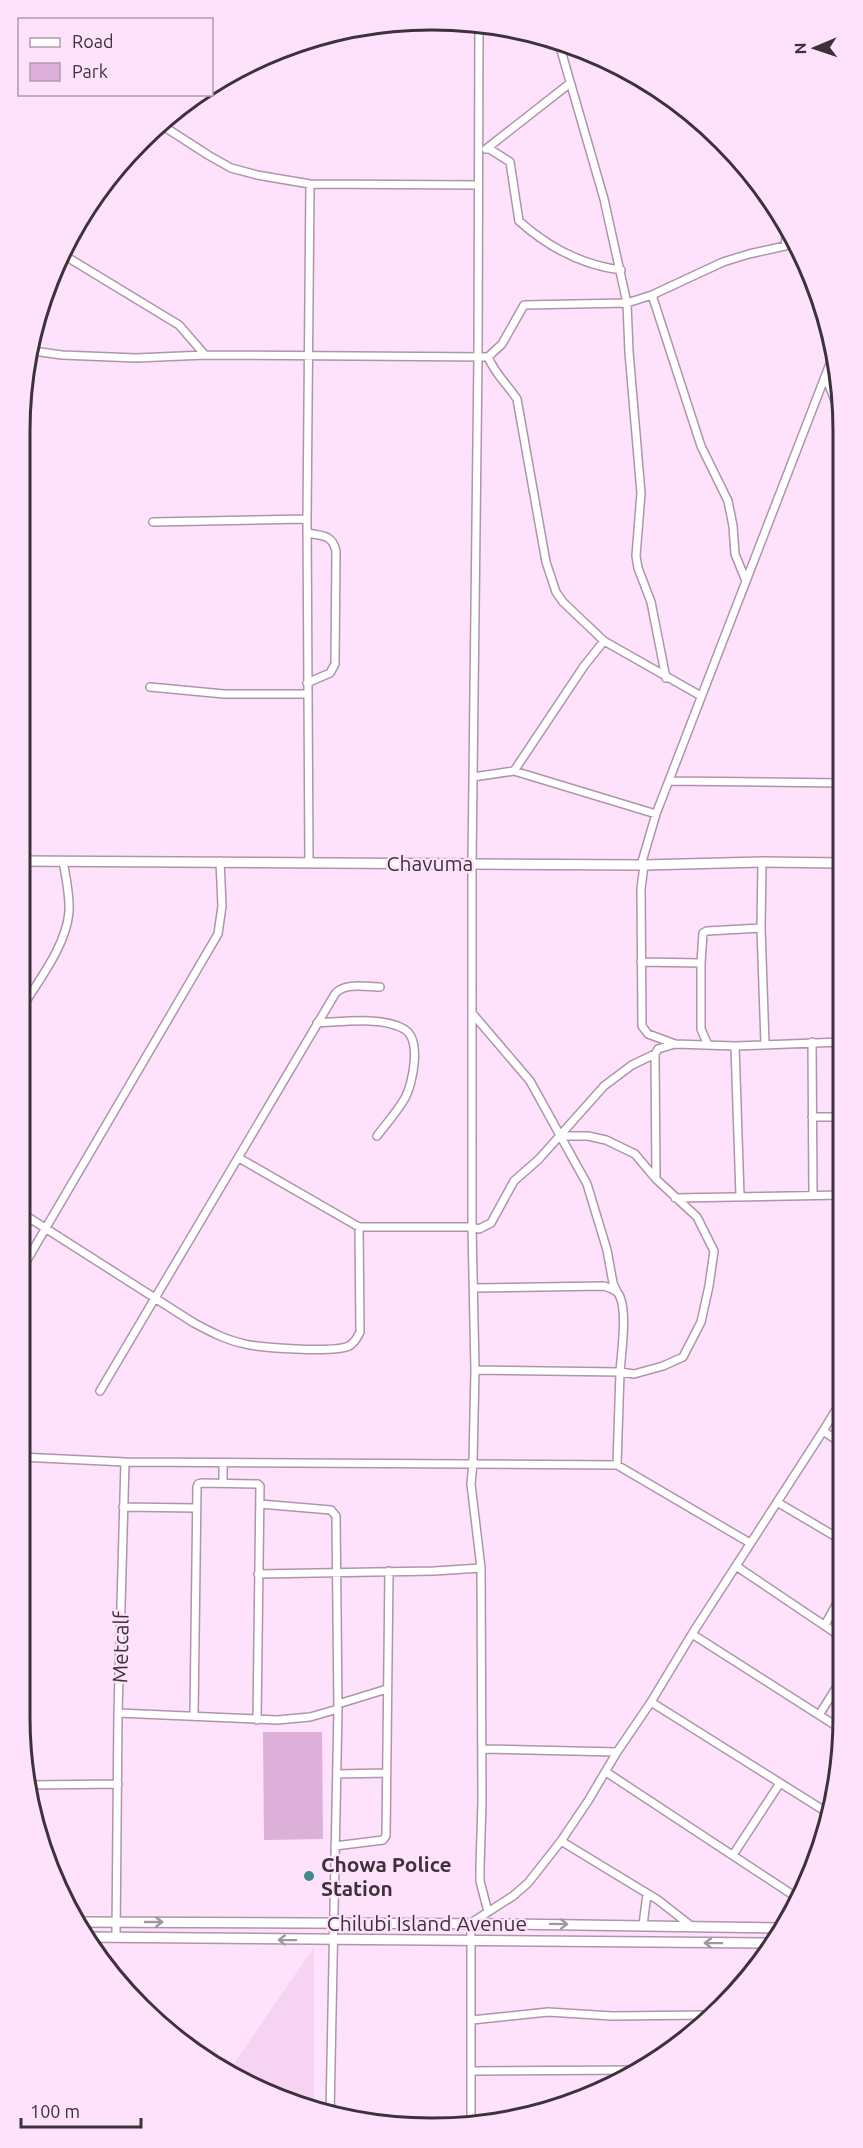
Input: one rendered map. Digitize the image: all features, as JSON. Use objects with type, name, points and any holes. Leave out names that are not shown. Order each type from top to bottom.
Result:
[{"type":"street","points":[[479,33],[472,863],[472,1227],[475,1370],[471,1484],[481,1568],[480,1881],[488,1912]]},
{"type":"street","points":[[561,51],[569,84],[592,152],[627,303],[641,487],[636,556],[638,568],[651,602],[666,678]]},
{"type":"street","points":[[479,154],[569,84]]},
{"type":"street","points":[[168,129],[231,168],[257,175],[310,184],[478,185]]},
{"type":"street","points":[[488,148],[510,162],[519,220],[556,250],[598,266],[621,270]]},
{"type":"street","points":[[309,862],[307,355],[310,184]]},
{"type":"street","points":[[38,352],[62,355],[136,357],[307,355],[488,357],[502,344],[524,305],[627,303],[652,295],[723,262],[785,246],[785,242]]},
{"type":"street","points":[[69,258],[179,325],[205,355]]},
{"type":"street","points":[[652,295],[701,446],[732,512],[735,554],[746,581]]},
{"type":"street","points":[[488,357],[498,377],[510,388],[517,399],[531,488],[550,579],[556,592],[563,602],[604,641],[701,696]]},
{"type":"street","points":[[675,1044],[648,1034],[642,1026],[642,865],[656,814],[828,369]]},
{"type":"street","points":[[825,376],[831,391]]},
{"type":"street","points":[[153,522],[307,519]]},
{"type":"street","points":[[307,533],[327,537],[334,542],[336,551],[335,664],[330,673],[307,683]]},
{"type":"street","points":[[514,771],[584,666],[604,641]]},
{"type":"street","points":[[150,687],[224,694],[307,694]]},
{"type":"street","points":[[473,777],[514,771],[656,814]]},
{"type":"street","points":[[669,781],[833,783]]},
{"type":"street","name":"Chavuma","points":[[30,861],[642,865],[833,863]]},
{"type":"street","points":[[30,994],[63,935],[69,913],[63,861]]},
{"type":"street","points":[[30,1255],[218,934],[222,906],[220,861]]},
{"type":"street","points":[[762,862],[761,928],[765,1044]]},
{"type":"street","points":[[708,1045],[701,1029],[703,933],[761,928]]},
{"type":"street","points":[[641,962],[701,963]]},
{"type":"street","points":[[100,1391],[338,989],[380,987]]},
{"type":"street","points":[[472,1013],[530,1081],[587,1184],[623,1314],[617,1465]]},
{"type":"street","points":[[317,1023],[378,1022],[406,1029],[411,1034],[414,1041],[414,1052],[410,1086],[402,1102],[377,1136]]},
{"type":"street","points":[[812,1042],[813,1195]]},
{"type":"street","points":[[239,1158],[359,1227],[472,1227],[479,1229],[491,1222],[514,1181],[561,1136],[604,1086],[632,1065],[655,1054],[658,1049],[675,1044],[735,1046],[833,1042]]},
{"type":"street","points":[[735,1046],[740,1196]]},
{"type":"street","points":[[655,1054],[656,1179]]},
{"type":"street","points":[[812,1117],[833,1117]]},
{"type":"street","points":[[475,1370],[634,1374],[663,1366],[683,1357],[701,1322],[710,1286],[714,1251],[697,1217],[656,1179],[635,1154],[606,1140],[588,1136],[561,1136]]},
{"type":"street","points":[[675,1198],[833,1195]]},
{"type":"street","points":[[30,1218],[219,1336],[242,1344],[276,1348],[342,1348],[357,1340],[360,1332],[359,1227]]},
{"type":"street","points":[[474,1288],[604,1286],[617,1292]]},
{"type":"street","points":[[471,2116],[471,1923],[513,1896],[528,1883],[561,1841],[833,1414]]},
{"type":"street","points":[[823,1431],[833,1437]]},
{"type":"street","points":[[30,1457],[124,1462],[617,1465],[750,1543]]},
{"type":"street","name":"Metcalf","points":[[116,1937],[124,1462]]},
{"type":"street","points":[[222,1462],[223,1483]]},
{"type":"street","points":[[194,1715],[198,1484],[202,1482],[258,1484],[260,1504],[257,1720]]},
{"type":"street","points":[[777,1502],[833,1534]]},
{"type":"street","points":[[260,1504],[304,1506],[334,1513],[338,1707],[330,2105]]},
{"type":"street","points":[[123,1507],[196,1508]]},
{"type":"street","points":[[736,1566],[833,1631]]},
{"type":"street","points":[[258,1574],[481,1568]]},
{"type":"street","points":[[335,1846],[385,1838],[389,1571]]},
{"type":"street","points":[[825,1625],[833,1610]]},
{"type":"street","points":[[692,1634],[833,1724]]},
{"type":"street","points":[[118,1713],[194,1715],[257,1720],[294,1719],[338,1707],[387,1689]]},
{"type":"street","points":[[819,1715],[833,1693]]},
{"type":"street","points":[[651,1702],[822,1809]]},
{"type":"street","points":[[482,1749],[617,1752]]},
{"type":"street","points":[[606,1772],[792,1894]]},
{"type":"street","points":[[337,1774],[386,1773]]},
{"type":"street","points":[[733,1855],[780,1783]]},
{"type":"street","points":[[36,1785],[118,1784]]},
{"type":"street","points":[[561,1841],[647,1894],[690,1925]]},
{"type":"street","points":[[643,1925],[647,1894]]},
{"type":"street","name":"Chilubi Island Avenue","points":[[87,1922],[471,1923],[772,1928]]},
{"type":"street","name":"Chilubi Island Avenue","points":[[96,1937],[763,1943]]},
{"type":"street","points":[[472,2020],[548,2012],[612,2016],[699,2015]]},
{"type":"street","points":[[472,2071],[621,2070]]},
{"type":"shaded area","points":[[314,1947],[314,2100],[254,2077],[233,2065]]},
{"type":"green space","points":[[263,1732],[322,1732],[323,1839],[264,1840]]},
{"type":"place","name":"Chowa Police Station","points":[[309,1876]]}]
